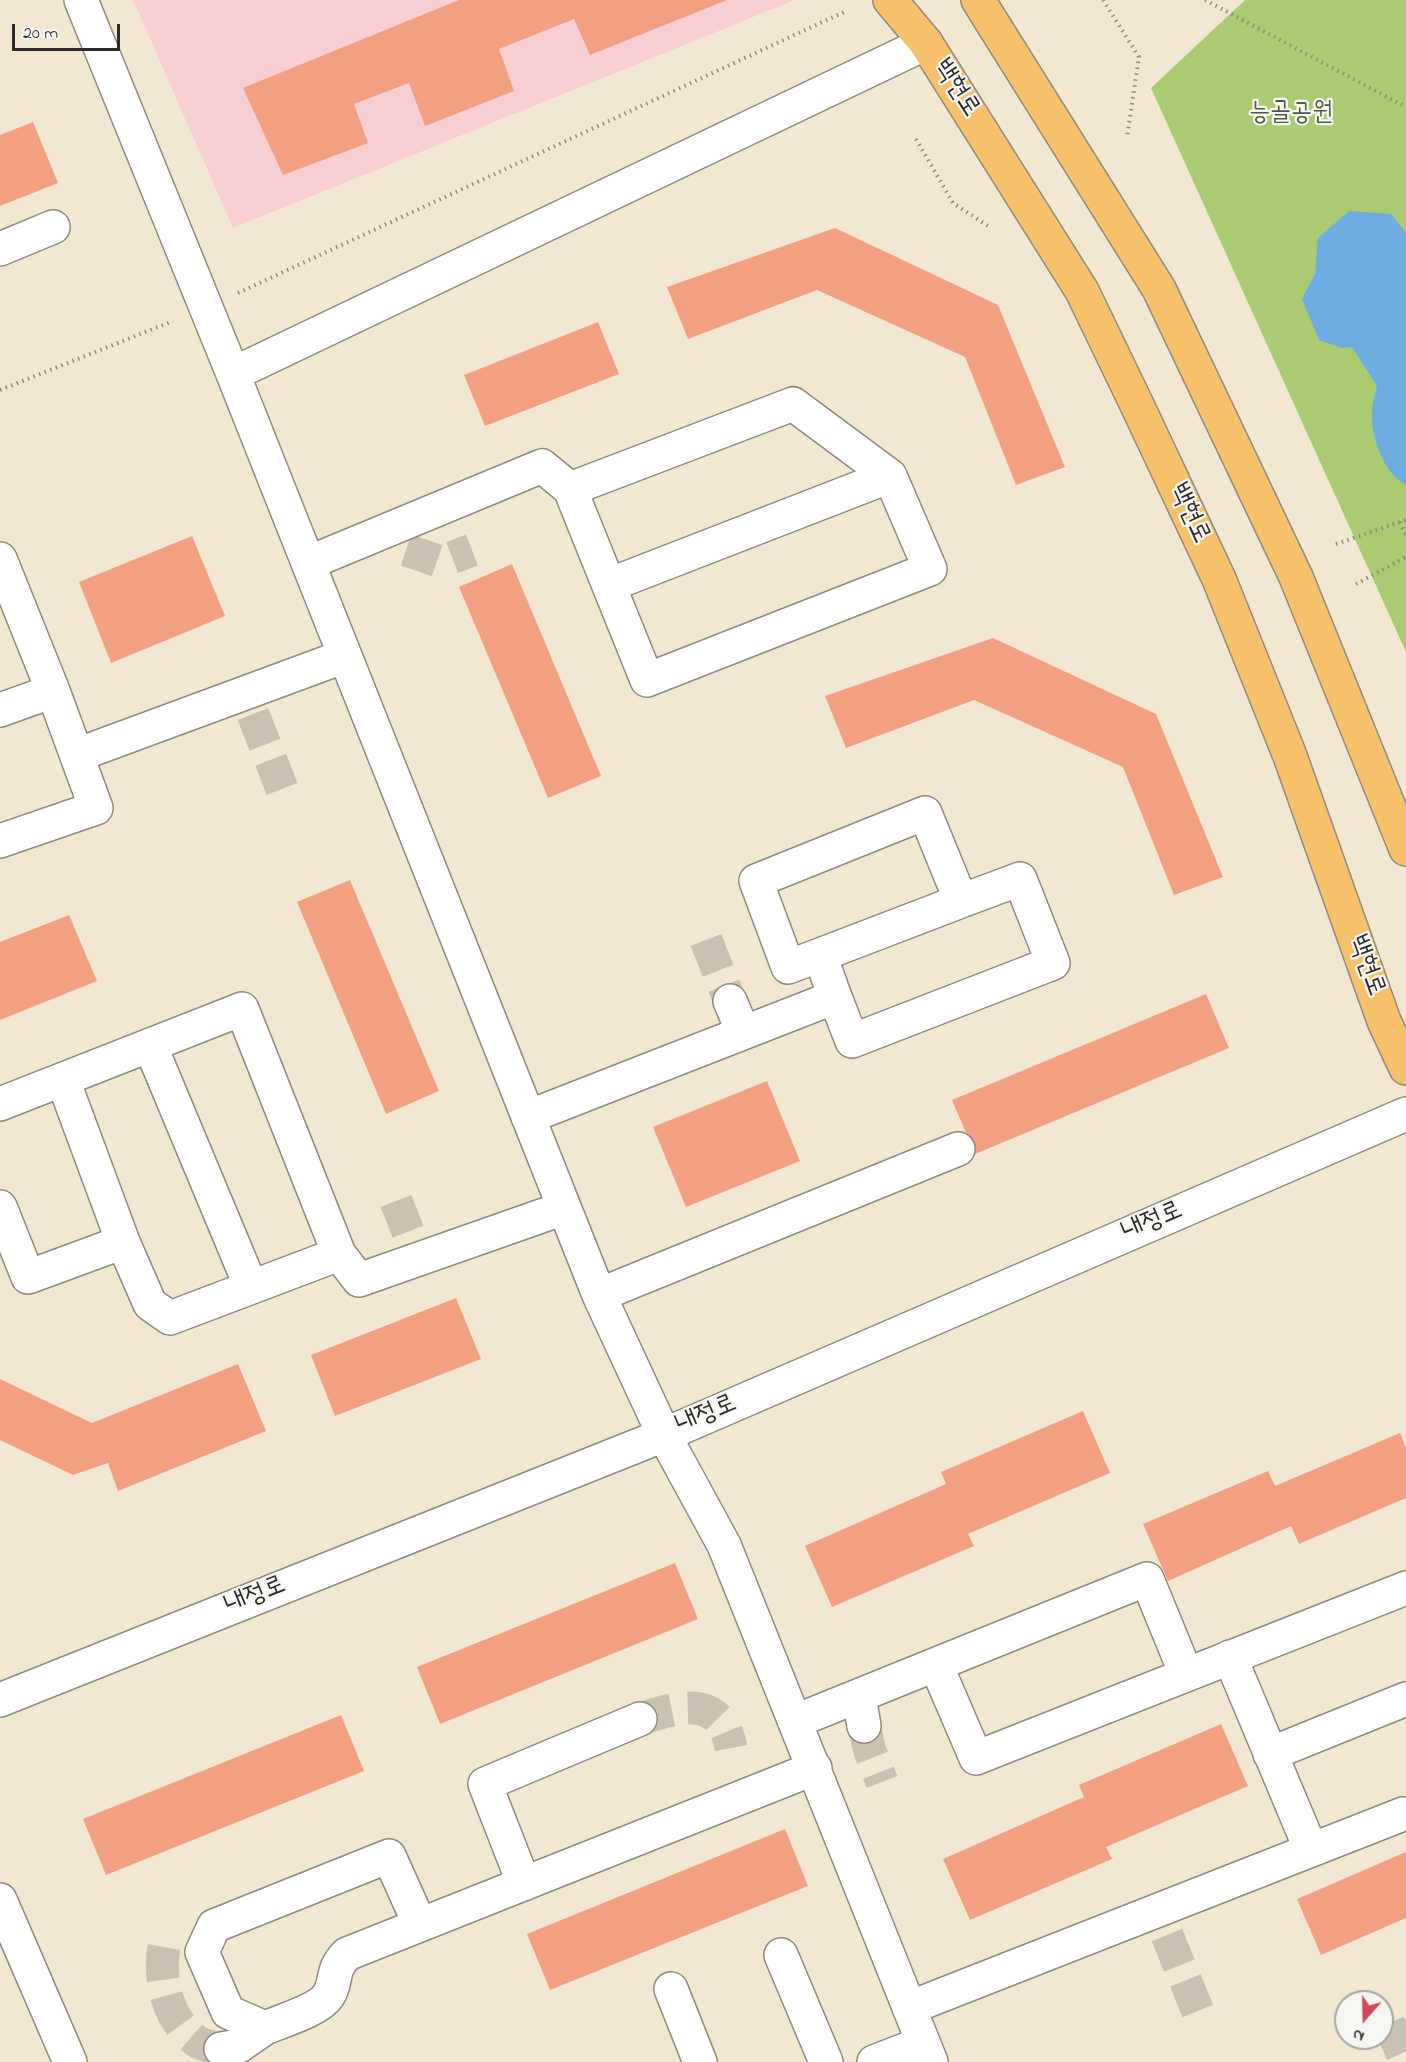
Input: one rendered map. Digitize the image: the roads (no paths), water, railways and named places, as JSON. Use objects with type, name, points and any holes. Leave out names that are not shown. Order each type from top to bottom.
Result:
[{"type":"main road","name":"백현로","points":[[890,0],[926,43],[1082,291],[1147,425],[1219,579],[1281,734],[1384,1021],[1406,1068]]},
{"type":"main road","points":[[978,0],[1159,289],[1296,577],[1406,849]]},
{"type":"street","points":[[81,0],[233,374],[598,1295],[664,1435],[724,1545],[927,2052],[874,2062]]},
{"type":"street","points":[[233,374],[926,43]]},
{"type":"street","points":[[0,249],[53,227]]},
{"type":"street","points":[[308,563],[393,542],[542,466],[570,489],[647,680],[930,569],[890,476],[793,404],[570,489]]},
{"type":"street","points":[[609,585],[890,476]]},
{"type":"street","points":[[0,559],[53,691],[96,808],[0,842]]},
{"type":"street","points":[[77,755],[249,704],[345,656]]},
{"type":"street","points":[[0,710],[53,691]]},
{"type":"street","points":[[820,955],[852,1041],[1053,963],[1020,879],[788,967],[756,881],[925,813],[961,901]]},
{"type":"street","points":[[528,1117],[835,997]]},
{"type":"street","points":[[730,1001],[743,1032]]},
{"type":"street","points":[[0,1104],[242,1009],[339,1254],[358,1280],[415,1250],[564,1208]]},
{"type":"street","points":[[150,1045],[251,1287]]},
{"type":"street","points":[[63,1080],[123,1242],[150,1304],[170,1318],[339,1254]]},
{"type":"street","name":"내정로","points":[[0,1700],[664,1435],[1406,1114]]},
{"type":"street","points":[[598,1295],[958,1149]]},
{"type":"street","points":[[0,1206],[28,1277],[123,1242]]},
{"type":"street","points":[[796,1721],[862,1711],[936,1665],[1147,1579],[1186,1674]]},
{"type":"street","points":[[936,1665],[976,1758],[1406,1588]]},
{"type":"street","points":[[1230,1657],[1311,1850]]},
{"type":"street","points":[[1270,1754],[1406,1699]]},
{"type":"street","points":[[524,1884],[485,1784],[640,1719]]},
{"type":"street","points":[[221,2049],[239,2046],[265,2028],[311,2008],[328,1996],[337,1964],[347,1954],[815,1768]]},
{"type":"street","points":[[909,2008],[1162,1923],[1311,1850],[1403,1814]]},
{"type":"street","points":[[265,2028],[228,2012],[202,1952],[214,1926],[389,1856],[420,1925]]},
{"type":"street","points":[[0,1900],[70,2062]]},
{"type":"street","points":[[781,1955],[826,2062]]},
{"type":"street","points":[[671,1989],[700,2062]]},
{"type":"water","points":[[1349,211],[1391,214],[1406,233],[1406,485],[1391,472],[1376,441],[1372,409],[1377,386],[1352,347],[1342,348],[1319,340],[1302,299],[1315,274],[1318,238]]},
{"type":"tunnel","points":[[406,550],[441,562],[472,550]]},
{"type":"tunnel","points":[[253,714],[282,789]]},
{"type":"tunnel","points":[[706,940],[730,1001]]},
{"type":"tunnel","points":[[396,1201],[412,1242]]},
{"type":"tunnel","points":[[640,1719],[670,1710],[697,1708],[718,1719],[726,1731],[731,1748]]},
{"type":"tunnel","points":[[864,1726],[870,1751],[882,1782]]},
{"type":"tunnel","points":[[1167,1935],[1201,2019]]},
{"type":"tunnel","points":[[164,1947],[164,1986],[172,2012],[188,2034],[198,2042],[221,2049]]},
{"type":"tunnel","points":[[1394,2034],[1406,2062]]},
{"type":"park label","name":"능골공원","points":[[1291,115]]}]
